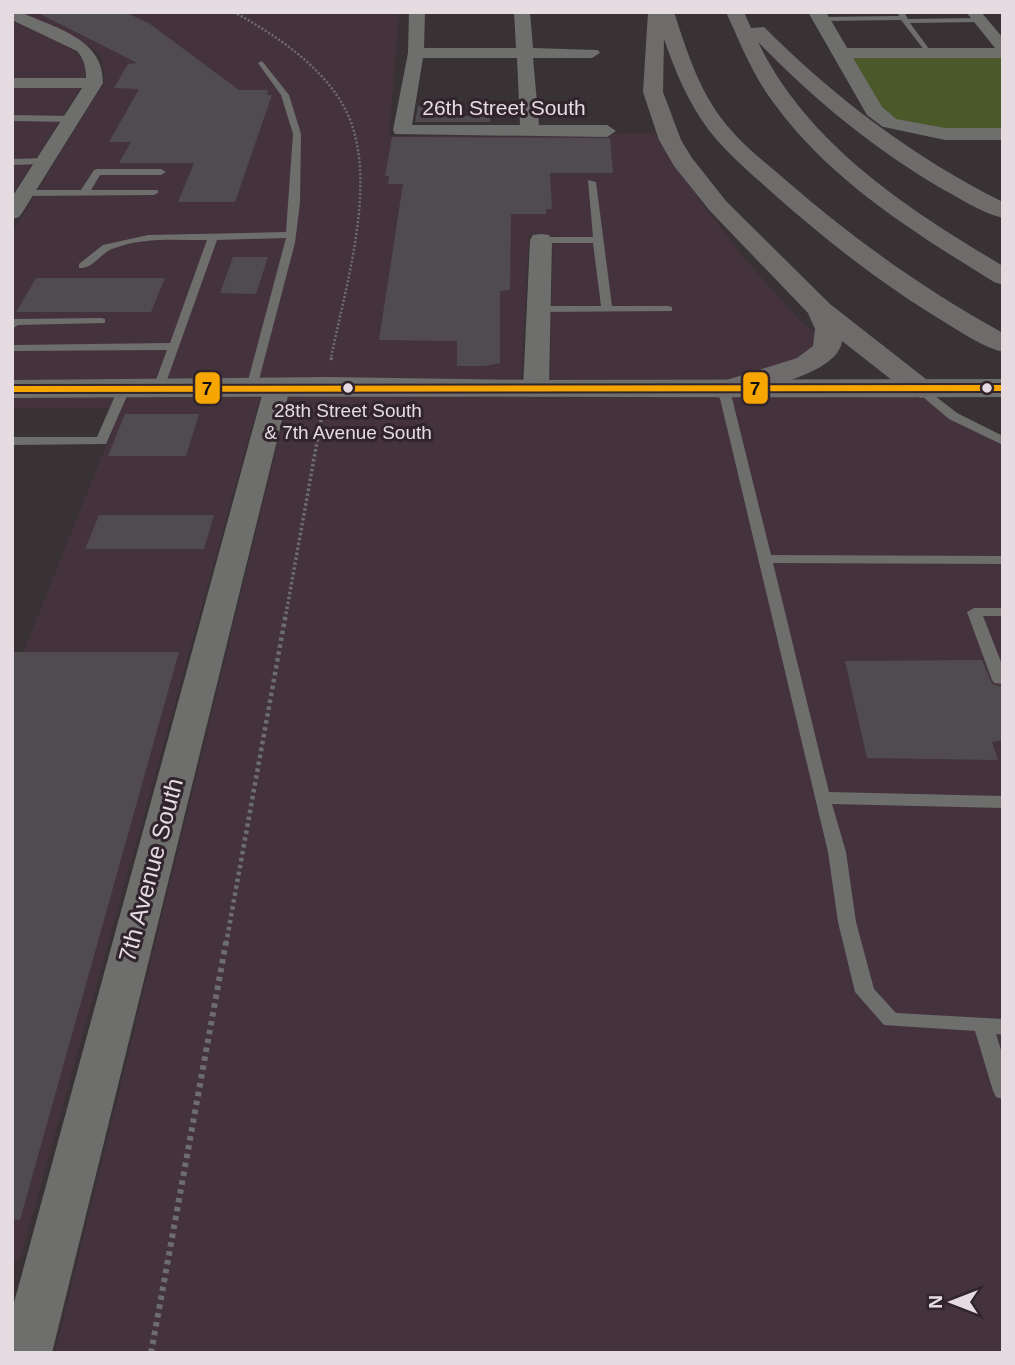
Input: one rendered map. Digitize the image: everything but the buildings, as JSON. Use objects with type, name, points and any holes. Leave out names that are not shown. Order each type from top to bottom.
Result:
[{"type":"highway","points":[[656,12],[653,92],[670,140],[682,161],[718,206],[820,310],[920,389]]},
{"type":"highway","points":[[665,12],[690,84],[715,123],[754,165],[874,265],[998,341]]},
{"type":"highway","points":[[737,12],[816,90],[858,124],[933,173],[1003,211]]},
{"type":"highway","points":[[737,12],[756,56],[783,102],[831,155],[896,207],[1003,277]]},
{"type":"highway","points":[[724,390],[807,364],[827,349],[830,329],[820,310]]},
{"type":"street","points":[[417,12],[416,53],[592,53]]},
{"type":"street","points":[[522,12],[530,131]]},
{"type":"street","points":[[12,14],[83,48],[92,57],[95,68],[94,83],[16,207]]},
{"type":"street","points":[[819,15],[874,110],[890,123],[946,134],[1003,134]]},
{"type":"street","points":[[976,16],[1003,51]]},
{"type":"street","points":[[840,53],[1003,51]]},
{"type":"street","name":"26th Street South","points":[[416,53],[402,131],[607,131]]},
{"type":"street","points":[[12,83],[94,83]]},
{"type":"street","points":[[536,389],[541,240]]},
{"type":"street","points":[[12,389],[327,386],[724,390],[1003,388]]},
{"type":"street","name":"7th Avenue South","points":[[26,1353],[27,1282],[264,388]]},
{"type":"lane","points":[[819,15],[976,16]]},
{"type":"lane","points":[[903,17],[928,53]]},
{"type":"lane","points":[[262,63],[285,95],[297,134],[291,235],[264,388]]},
{"type":"lane","points":[[12,118],[71,119]]},
{"type":"lane","points":[[12,162],[45,161]]},
{"type":"lane","points":[[85,193],[97,172],[160,172]]},
{"type":"lane","points":[[591,182],[607,309]]},
{"type":"lane","points":[[16,207],[85,193],[154,192]]},
{"type":"lane","points":[[159,388],[214,235]]},
{"type":"lane","points":[[83,266],[107,247],[148,238],[291,235]]},
{"type":"lane","points":[[541,240],[598,240]]},
{"type":"lane","points":[[539,309],[668,309]]},
{"type":"lane","points":[[12,326],[14,322],[101,321]]},
{"type":"lane","points":[[12,348],[173,346]]},
{"type":"lane","points":[[12,441],[103,441],[124,389]]},
{"type":"lane","points":[[920,389],[953,416],[1003,441]]},
{"type":"lane","points":[[724,390],[837,852],[847,922],[865,992],[891,1020],[993,1025],[1003,1091]]},
{"type":"lane","points":[[765,559],[1003,560]]},
{"type":"lane","points":[[1000,680],[974,612],[1003,612]]},
{"type":"lane","points":[[822,798],[1003,802]]},
{"type":"path","points":[[233,12],[276,37],[314,69],[343,106],[357,142],[357,209],[331,360]]},
{"type":"path","points":[[151,1353],[322,411]]},
{"type":"shaded area","points":[[20,12],[399,12],[389,136],[655,133],[671,161],[743,257],[804,325],[815,331],[813,346],[791,362],[718,384],[550,383],[553,236],[529,235],[521,383],[12,383],[12,232],[105,81],[101,56],[91,47]]},
{"type":"shaded area","points":[[12,19],[74,50],[82,58],[86,69],[84,80],[12,80]]},
{"type":"shaded area","points":[[12,86],[82,86],[12,195]]},
{"type":"shaded area","points":[[290,393],[920,396],[954,417],[1003,440],[1003,1353],[55,1353]]},
{"type":"shaded area","points":[[261,394],[20,1260],[12,1260],[12,681],[121,408],[12,408],[12,395]]},
{"type":"green space","points":[[840,53],[1003,53],[1003,134],[890,123]]},
{"type":"transit line","name":"7","points":[[12,389],[1003,388]]},
{"type":"place","name":"28th Street South & 7th Avenue South","points":[[348,388]]}]
